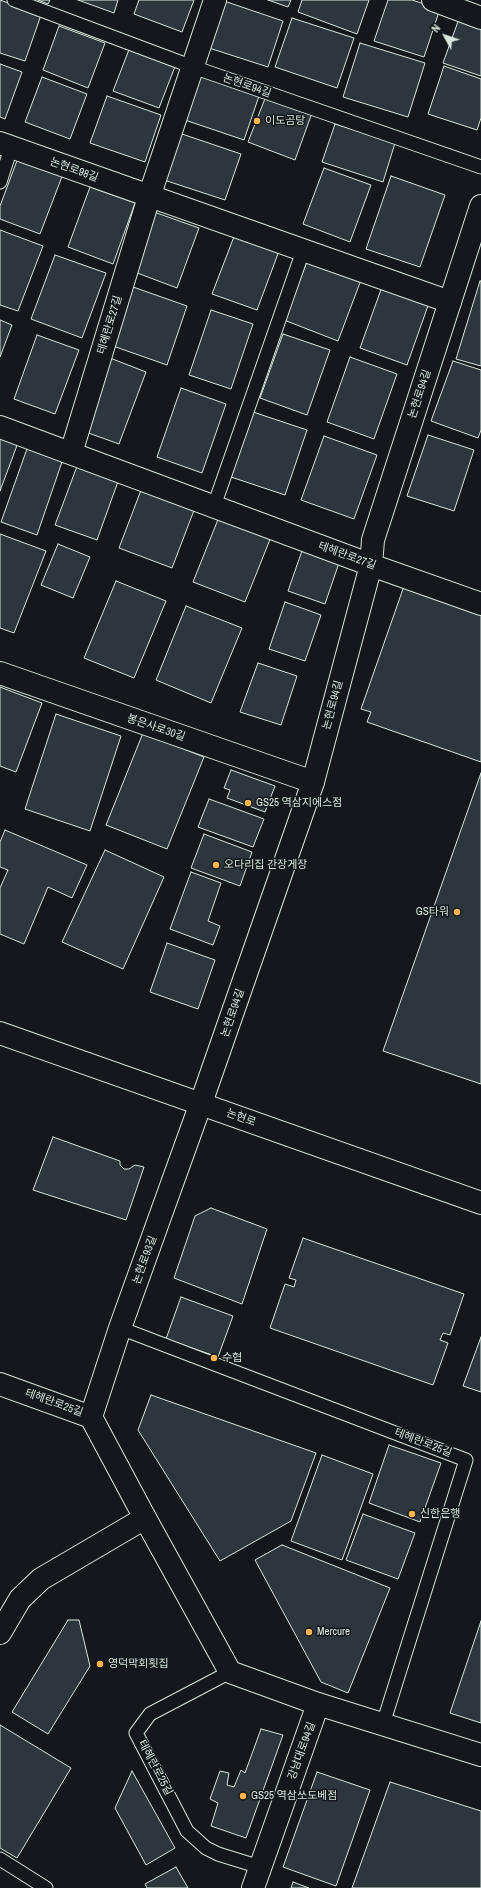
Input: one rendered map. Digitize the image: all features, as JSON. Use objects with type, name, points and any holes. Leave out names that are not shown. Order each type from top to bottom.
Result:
[{"type":"street","name":"테헤란로27길","points":[[71,453],[149,196],[214,0]]},
{"type":"street","points":[[433,0],[481,18]]},
{"type":"street","name":"논현로98길","points":[[6,146],[149,196]]},
{"type":"street","points":[[149,196],[450,302]]},
{"type":"street","name":"논현로94길","points":[[201,1103],[313,782],[371,565],[373,540],[481,206]]},
{"type":"street","name":"테헤란로27길","points":[[0,427],[371,565],[481,604]]},
{"type":"street","name":"봉은사로30길","points":[[0,673],[313,782]]},
{"type":"street","name":"논현로","points":[[0,1033],[481,1203]]},
{"type":"street","name":"논현로93길","points":[[91,1417],[120,1328],[201,1103]]},
{"type":"street","name":"테헤란로25길","points":[[0,1384],[91,1417],[144,1518],[230,1672]]},
{"type":"street","points":[[0,1634],[20,1599],[41,1579],[144,1518]]},
{"type":"street","points":[[230,1672],[318,1704],[481,1755]]},
{"type":"street","name":"강남대로94길","points":[[253,1888],[318,1704]]},
{"type":"lane","name":"논현로94길","points":[[14,0],[193,67],[481,167]]},
{"type":"lane","points":[[0,182],[6,146]]},
{"type":"lane","points":[[214,506],[302,251]]},
{"type":"lane","name":"테헤란로25길","points":[[120,1328],[466,1460],[383,1724]]},
{"type":"lane","name":"테헤란로25길","points":[[230,1672],[150,1714],[136,1733],[187,1831],[206,1848],[218,1854],[260,1867]]},
{"type":"lane","points":[[0,1859],[46,1888]]},
{"type":"building","points":[[0,0],[41,15],[25,61],[0,53]]},
{"type":"building","points":[[38,0],[50,0],[48,4]]},
{"type":"building","points":[[78,0],[118,0],[114,13]]},
{"type":"building","points":[[139,0],[194,0],[182,32],[134,14]]},
{"type":"building","points":[[221,0],[283,21],[268,67],[206,47]]},
{"type":"building","points":[[268,0],[291,0],[288,7]]},
{"type":"building","points":[[302,0],[369,0],[357,34],[298,12]]},
{"type":"building","points":[[388,0],[412,0],[440,9],[424,57],[374,41]]},
{"type":"building","points":[[460,16],[481,23],[481,76],[443,63]]},
{"type":"building","points":[[292,18],[354,38],[337,88],[275,67]]},
{"type":"building","points":[[59,26],[105,43],[88,88],[43,70]]},
{"type":"building","points":[[360,43],[425,63],[408,117],[343,97]]},
{"type":"building","points":[[130,47],[176,64],[159,108],[113,91]]},
{"type":"building","points":[[0,64],[22,72],[5,119],[0,117]]},
{"type":"building","points":[[444,66],[481,79],[481,118],[477,130],[428,114]]},
{"type":"building","points":[[198,73],[260,93],[244,140],[182,119]]},
{"type":"building","points":[[42,77],[87,94],[70,139],[25,122]]},
{"type":"building","points":[[107,96],[161,115],[145,162],[90,143]]},
{"type":"building","points":[[266,96],[312,113],[295,160],[248,142]]},
{"type":"building","points":[[335,124],[395,143],[383,182],[322,162]]},
{"type":"building","points":[[179,133],[241,154],[225,200],[164,180]]},
{"type":"building","points":[[18,158],[63,174],[40,234],[0,219],[0,206]]},
{"type":"building","points":[[324,168],[371,185],[350,242],[303,224]]},
{"type":"building","points":[[391,176],[445,195],[420,267],[366,249]]},
{"type":"building","points":[[90,187],[135,203],[113,264],[68,247]]},
{"type":"building","points":[[154,212],[199,228],[177,288],[132,271]]},
{"type":"building","points":[[0,230],[43,246],[18,311],[0,305]]},
{"type":"building","points":[[235,234],[279,251],[257,310],[212,294]]},
{"type":"building","points":[[55,255],[106,273],[82,338],[31,319]]},
{"type":"building","points":[[308,259],[361,280],[338,341],[284,320]]},
{"type":"building","points":[[481,281],[481,366],[456,359]]},
{"type":"building","points":[[383,284],[430,300],[407,365],[360,348]]},
{"type":"building","points":[[133,287],[187,306],[167,365],[113,346]]},
{"type":"building","points":[[211,310],[253,324],[231,389],[189,375]]},
{"type":"building","points":[[0,320],[12,325],[0,357]]},
{"type":"building","points":[[283,334],[330,350],[307,415],[260,398]]},
{"type":"building","points":[[37,335],[79,350],[55,414],[14,399]]},
{"type":"building","points":[[350,357],[397,374],[374,439],[327,422]]},
{"type":"building","points":[[110,358],[146,372],[119,444],[83,431]]},
{"type":"building","points":[[453,361],[481,370],[481,430],[478,438],[431,421]]},
{"type":"building","points":[[181,388],[226,404],[202,473],[157,457]]},
{"type":"building","points":[[253,412],[307,430],[285,495],[231,477]]},
{"type":"building","points":[[0,434],[19,440],[0,491]]},
{"type":"building","points":[[428,435],[474,450],[454,511],[407,496]]},
{"type":"building","points":[[324,436],[377,455],[354,519],[301,500]]},
{"type":"building","points":[[28,446],[63,459],[37,535],[1,522]]},
{"type":"building","points":[[79,461],[120,476],[97,540],[55,525]]},
{"type":"building","points":[[143,485],[196,505],[172,568],[119,548]]},
{"type":"building","points":[[221,512],[273,532],[245,602],[193,582]]},
{"type":"building","points":[[0,534],[46,551],[14,633],[0,628]]},
{"type":"building","points":[[58,544],[90,557],[73,598],[41,585]]},
{"type":"building","points":[[304,545],[341,557],[325,604],[288,591]]},
{"type":"building","points":[[116,581],[166,601],[134,678],[84,658]]},
{"type":"building","points":[[404,586],[481,613],[481,762],[367,722],[371,712],[361,709]]},
{"type":"building","points":[[285,602],[321,615],[305,661],[269,649]]},
{"type":"building","points":[[186,606],[242,628],[211,703],[156,680]]},
{"type":"building","points":[[258,663],[297,676],[281,725],[240,712]]},
{"type":"building","points":[[0,687],[42,703],[16,772],[0,766]]},
{"type":"building","points":[[56,714],[121,736],[90,831],[25,809]]},
{"type":"building","points":[[143,733],[204,757],[167,849],[106,825]]},
{"type":"building","points":[[231,770],[275,786],[265,812],[227,798],[230,790],[224,788]]},
{"type":"building","name":"GS타워","points":[[481,773],[481,1084],[383,1051]]},
{"type":"building","points":[[209,799],[264,819],[253,847],[198,827]]},
{"type":"building","points":[[5,830],[87,865],[72,898],[48,887],[24,944],[0,934],[0,888],[8,870],[0,867],[0,842]]},
{"type":"building","points":[[204,834],[252,852],[240,886],[191,868]]},
{"type":"building","points":[[105,850],[164,877],[123,969],[62,942]]},
{"type":"building","points":[[191,872],[221,883],[208,921],[220,926],[213,945],[170,929]]},
{"type":"building","points":[[167,943],[215,960],[198,1009],[150,992]]},
{"type":"building","points":[[53,1137],[120,1161],[120,1165],[124,1169],[129,1169],[135,1165],[144,1167],[126,1220],[33,1190]]},
{"type":"building","points":[[211,1208],[267,1229],[242,1304],[174,1278],[195,1216]]},
{"type":"building","points":[[303,1238],[464,1294],[450,1335],[443,1333],[440,1340],[448,1343],[433,1385],[270,1328],[285,1284],[294,1287],[296,1280],[289,1278]]},
{"type":"building","points":[[181,1297],[233,1316],[218,1357],[166,1339]]},
{"type":"building","points":[[481,1337],[481,1392],[463,1386]]},
{"type":"building","points":[[151,1395],[316,1453],[291,1521],[220,1561],[138,1430]]},
{"type":"building","points":[[389,1445],[441,1463],[420,1522],[369,1503]]},
{"type":"building","points":[[322,1455],[373,1474],[342,1560],[291,1541]]},
{"type":"building","points":[[363,1514],[415,1533],[398,1579],[346,1560]]},
{"type":"building","points":[[282,1545],[390,1588],[348,1693],[321,1682],[255,1560]]},
{"type":"building","points":[[68,1620],[79,1620],[90,1666],[48,1734],[12,1712]]},
{"type":"building","points":[[481,1621],[481,1723],[450,1713]]},
{"type":"building","points":[[0,1725],[71,1768],[17,1858],[0,1848]]},
{"type":"building","points":[[261,1729],[283,1735],[246,1838],[211,1826],[218,1803],[210,1799],[220,1771],[229,1773],[227,1785],[234,1787],[241,1770],[245,1773]]},
{"type":"building","points":[[132,1771],[175,1848],[146,1865],[115,1808]]},
{"type":"building","points":[[317,1772],[370,1790],[336,1886],[283,1867]]},
{"type":"building","points":[[390,1782],[481,1811],[481,1888],[352,1888]]},
{"type":"building","points":[[176,1867],[188,1888],[147,1888],[145,1884]]},
{"type":"building","points":[[293,1882],[309,1888],[291,1888]]},
{"type":"place","name":"이도곰탕","points":[[257,121]]},
{"type":"place","name":"GS25 역삼지에스점","points":[[248,803]]},
{"type":"place","name":"오다리집 간장게장","points":[[216,865]]},
{"type":"place","name":"GS타워","points":[[457,912]]},
{"type":"place","name":"수협","points":[[214,1358]]},
{"type":"place","name":"신한은행","points":[[412,1514]]},
{"type":"place","name":"Mercure","points":[[309,1632]]},
{"type":"place","name":"영덕막회횟집","points":[[100,1664]]},
{"type":"place","name":"GS25 역삼쏘도베점","points":[[243,1796]]}]
